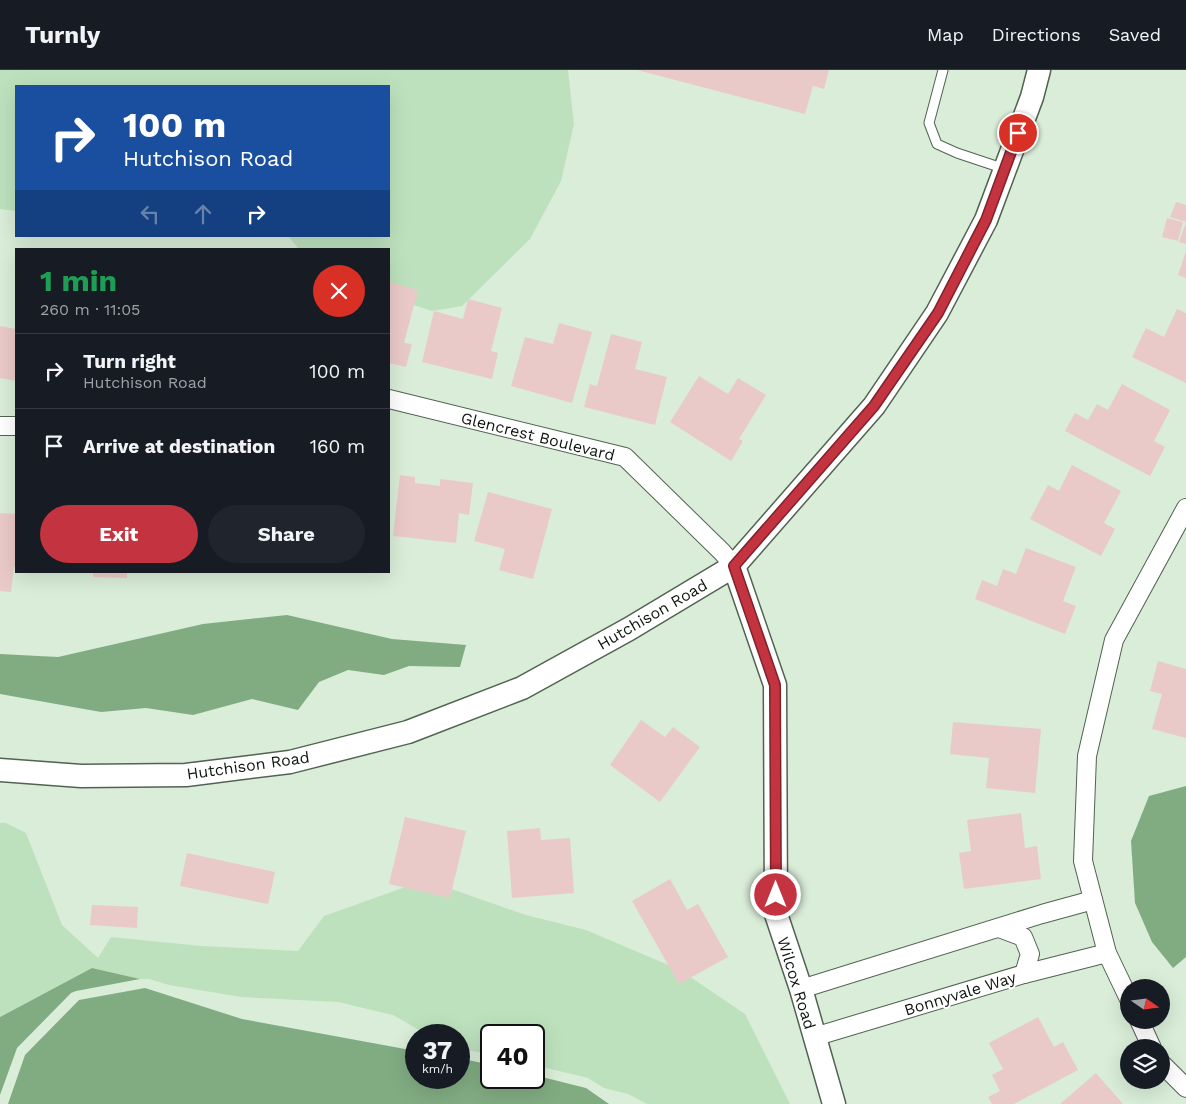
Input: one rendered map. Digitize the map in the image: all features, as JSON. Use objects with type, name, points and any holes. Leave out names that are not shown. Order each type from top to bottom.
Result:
[{"type":"street","name":"Hutchison Road","points":[[0,770],[81,776],[186,775],[290,762],[408,732],[522,688],[630,629],[734,566],[874,406],[938,313],[986,220],[1032,97],[1039,70]]},
{"type":"street","name":"Glencrest Boulevard","points":[[390,399],[625,457],[734,566]]},
{"type":"street","points":[[0,426],[15,426]]},
{"type":"street","points":[[1120,980],[1107,953],[1083,861],[1086,756],[1114,640],[1186,508]]},
{"type":"street","name":"Wilcox Road","points":[[734,566],[775,685],[776,914],[801,989],[834,1104]]},
{"type":"street","points":[[801,989],[1042,914],[1094,900]]},
{"type":"street","points":[[999,928],[1023,938],[1030,954],[1024,974]]},
{"type":"street","name":"Bonnyvale Way","points":[[814,1038],[1024,974],[1107,953]]},
{"type":"street","points":[[1170,1072],[1186,1088]]},
{"type":"lane","points":[[943,70],[929,123],[936,144],[957,154],[1005,169]]},
{"type":"shaded area","points":[[0,70],[568,70],[574,124],[561,181],[530,239],[462,306],[432,311],[390,297],[390,248],[298,248],[289,237],[390,237],[390,85],[15,85],[15,211],[0,209]]},
{"type":"shaded area","points":[[287,615],[392,639],[466,645],[460,667],[409,666],[384,675],[348,670],[319,682],[298,710],[252,699],[193,715],[146,708],[101,712],[0,694],[0,654],[58,657],[203,624]]},
{"type":"shaded area","points":[[1186,786],[1186,957],[1173,968],[1152,942],[1135,903],[1131,841],[1149,796]]},
{"type":"shaded area","points":[[0,823],[6,823],[26,833],[62,925],[98,958],[111,937],[201,946],[298,951],[324,916],[425,880],[526,915],[586,930],[680,970],[745,1014],[790,1104],[647,1104],[628,1094],[604,1088],[588,1078],[545,1068],[545,1024],[480,1024],[480,1053],[470,1050],[470,1024],[409,1024],[393,1015],[338,1002],[241,997],[169,985],[149,979],[140,979],[92,968],[0,1017]]},
{"type":"shaded area","points":[[92,968],[140,979],[71,993],[17,1048],[0,1095],[0,1017]]},
{"type":"shaded area","points":[[145,988],[242,1019],[405,1049],[405,1089],[470,1089],[470,1060],[480,1063],[480,1089],[545,1089],[545,1078],[586,1088],[609,1104],[8,1104],[25,1055],[79,1000]]},
{"type":"building","points":[[637,70],[829,70],[824,89],[813,86],[805,114]]},
{"type":"building","points":[[1176,202],[1186,205],[1186,222],[1170,217]]},
{"type":"building","points":[[1167,218],[1183,222],[1178,241],[1162,237]]},
{"type":"building","points":[[1186,222],[1186,244],[1179,242]]},
{"type":"building","points":[[1186,251],[1186,278],[1178,275]]},
{"type":"building","points":[[390,282],[418,290],[404,343],[412,344],[406,367],[390,363]]},
{"type":"building","points":[[468,299],[502,308],[491,351],[498,353],[492,379],[422,362],[434,311],[463,319]]},
{"type":"building","points":[[1177,309],[1186,313],[1186,383],[1132,357],[1146,328],[1164,337]]},
{"type":"building","points":[[559,323],[592,332],[572,403],[511,386],[525,337],[553,344]]},
{"type":"building","points":[[0,326],[15,329],[15,381],[0,378]]},
{"type":"building","points":[[611,334],[642,342],[635,369],[667,377],[655,425],[584,407],[590,384],[597,386]]},
{"type":"building","points":[[699,376],[728,394],[738,378],[766,395],[739,439],[743,441],[731,461],[670,422]]},
{"type":"building","points":[[1122,384],[1170,410],[1154,441],[1165,447],[1150,476],[1065,431],[1075,413],[1088,420],[1097,404],[1108,410]]},
{"type":"building","points":[[1072,465],[1121,491],[1104,523],[1115,529],[1101,556],[1030,519],[1048,485],[1059,491]]},
{"type":"building","points":[[400,475],[415,477],[415,483],[440,486],[440,479],[473,483],[469,515],[459,513],[456,543],[393,536]]},
{"type":"building","points":[[488,492],[552,509],[533,579],[499,570],[505,549],[474,541]]},
{"type":"building","points":[[0,513],[15,514],[15,567],[11,592],[0,591]]},
{"type":"building","points":[[1026,548],[1076,567],[1063,601],[1076,606],[1065,634],[975,599],[982,580],[997,586],[1003,569],[1016,574]]},
{"type":"building","points":[[93,573],[127,573],[127,578],[93,577]]},
{"type":"building","points":[[1158,661],[1186,669],[1186,738],[1152,729],[1162,694],[1150,691]]},
{"type":"building","points":[[641,720],[665,737],[673,727],[700,747],[660,802],[610,765]]},
{"type":"building","points":[[953,722],[1041,729],[1035,793],[986,788],[989,758],[950,754]]},
{"type":"building","points":[[1021,813],[1025,848],[1037,846],[1041,879],[964,889],[959,853],[971,851],[967,820]]},
{"type":"building","points":[[405,817],[466,831],[450,898],[389,884]]},
{"type":"building","points":[[540,828],[541,840],[570,838],[574,893],[512,898],[507,831]]},
{"type":"building","points":[[187,853],[275,872],[268,904],[180,886]]},
{"type":"building","points":[[670,879],[687,910],[698,904],[728,957],[679,984],[632,901]]},
{"type":"building","points":[[92,905],[138,907],[137,928],[90,925]]},
{"type":"building","points":[[1038,1017],[1054,1047],[1063,1042],[1078,1070],[1014,1104],[992,1104],[988,1097],[1000,1091],[992,1075],[1003,1069],[989,1043]]},
{"type":"building","points":[[1096,1073],[1123,1104],[1060,1104]]},
{"type":"route","points":[[776,895],[775,685],[734,566],[874,406],[938,313],[986,220],[1018,133]]}]
